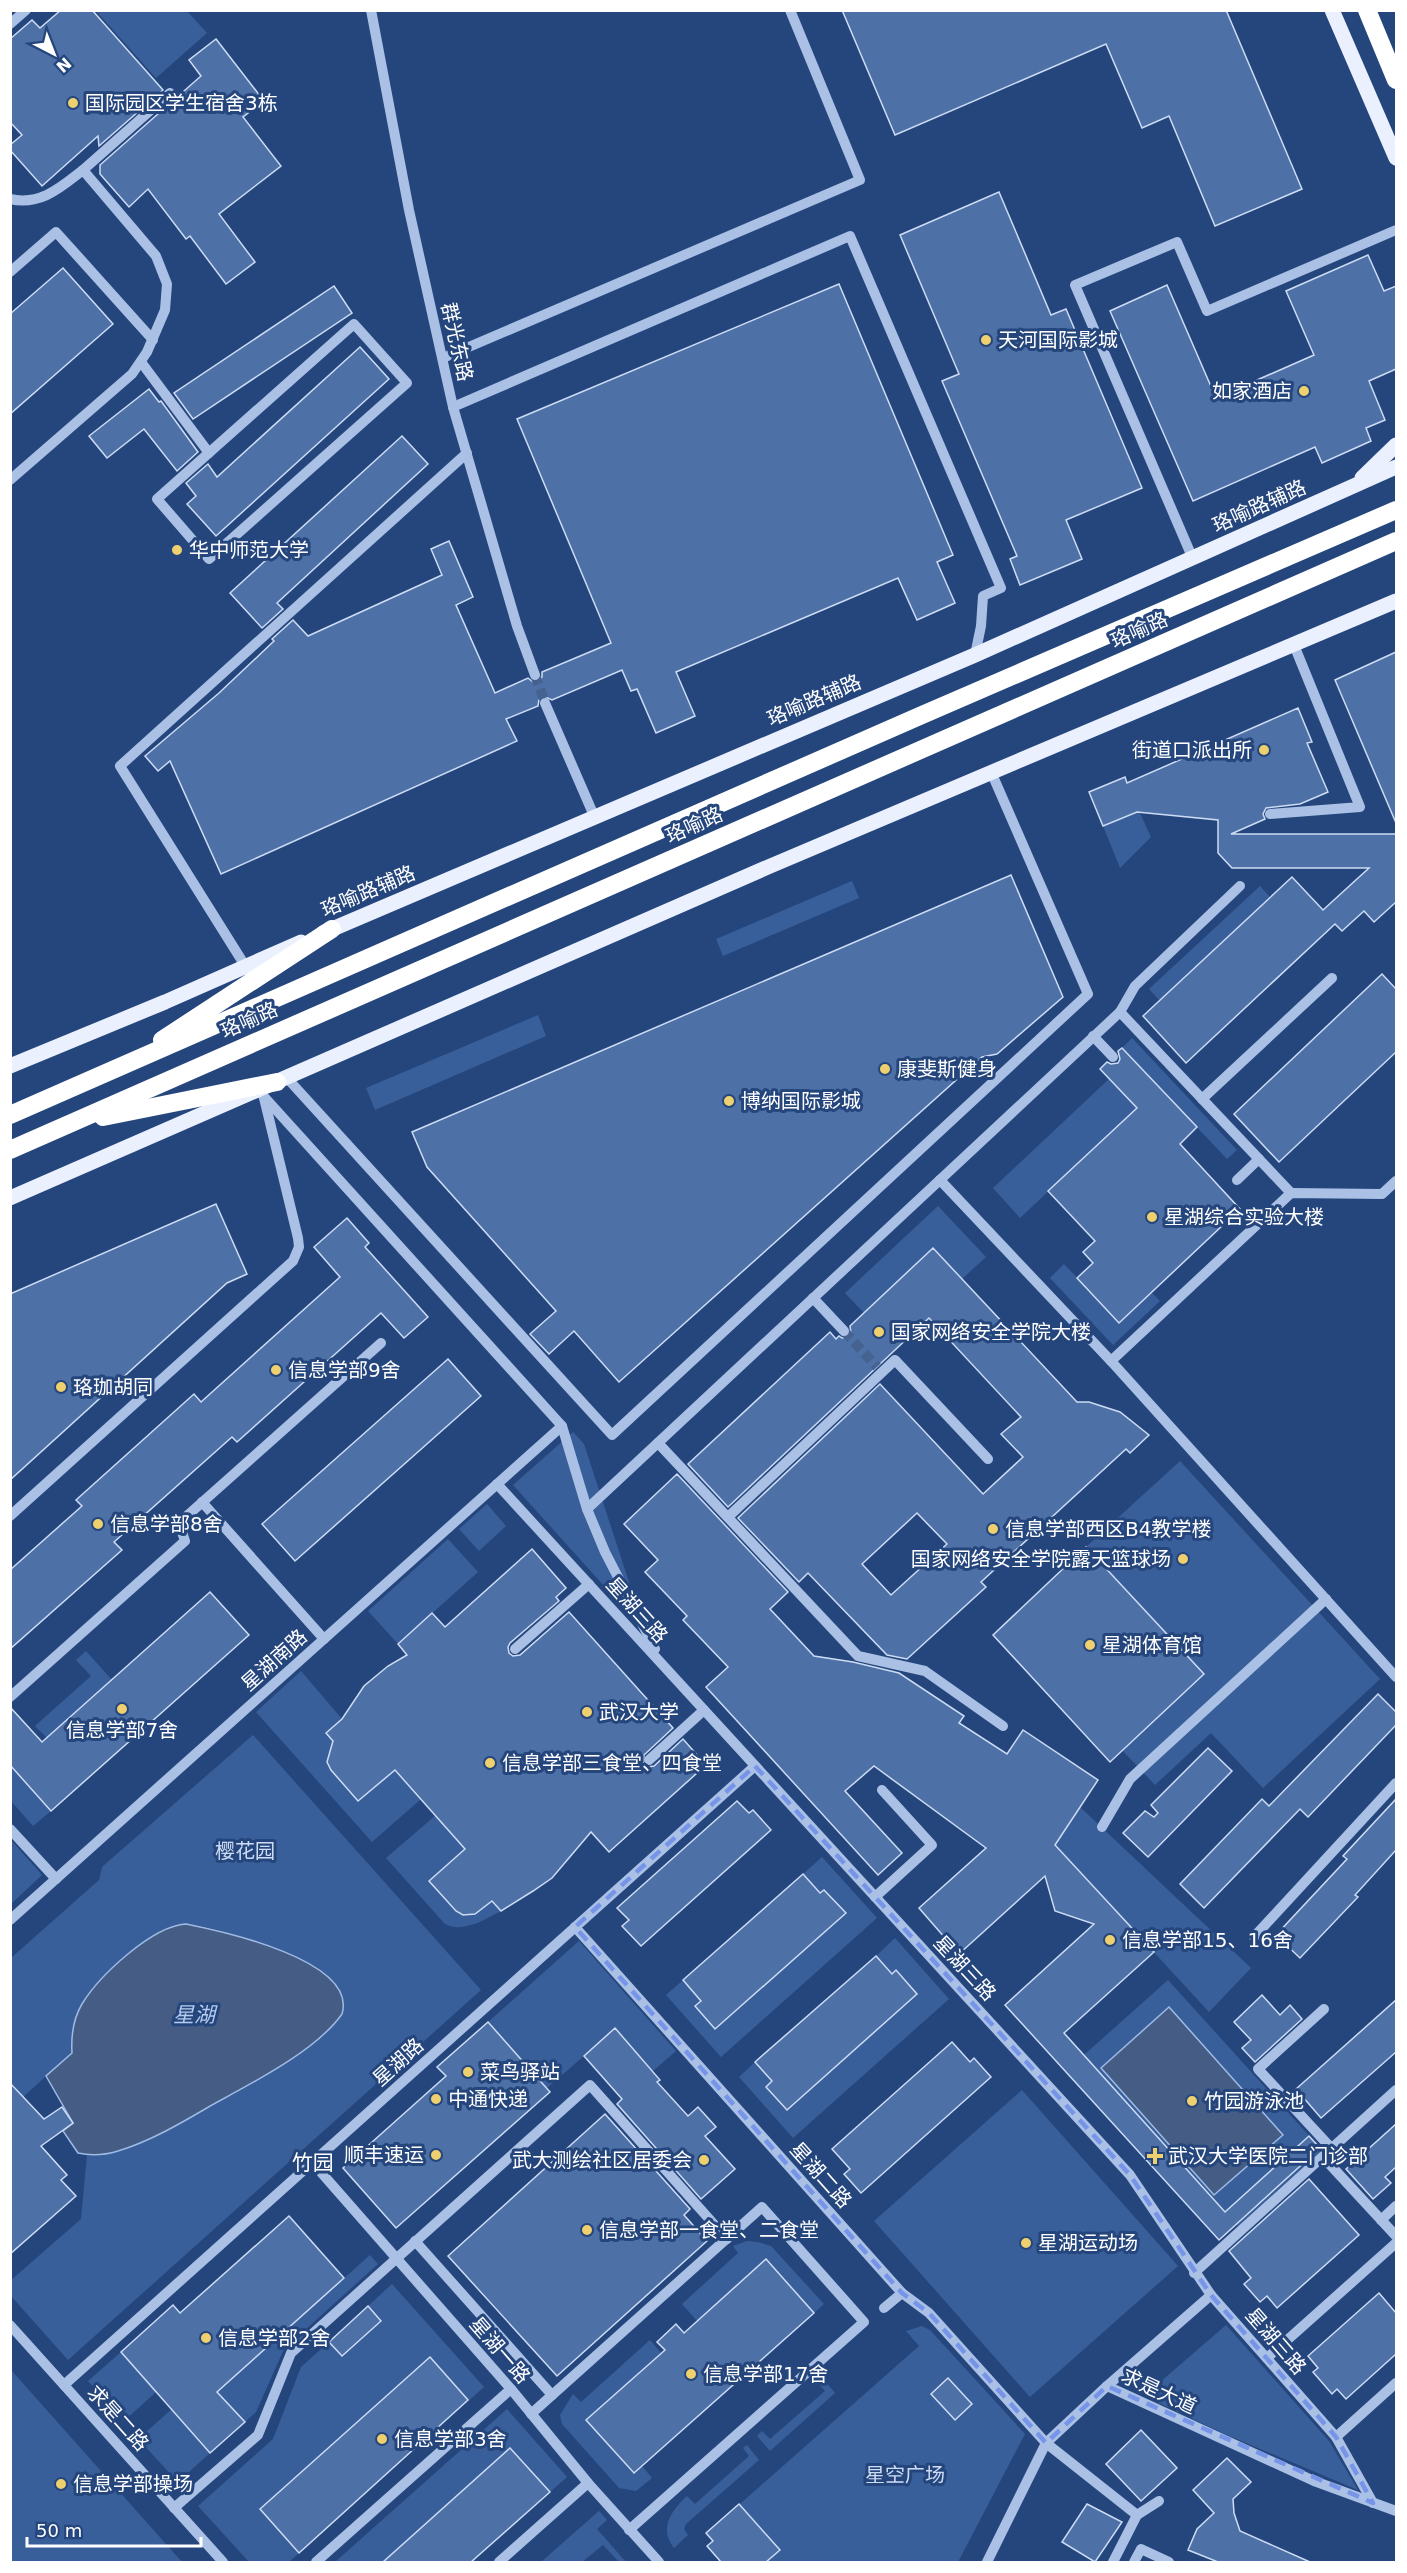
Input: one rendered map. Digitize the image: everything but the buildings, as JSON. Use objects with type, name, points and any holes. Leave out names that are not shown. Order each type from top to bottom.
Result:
[{"type":"highway","points":[[1367,10],[1396,80]]},
{"type":"highway","name":"珞喻路","points":[[10,1115],[1396,510]]},
{"type":"highway","name":"珞喻路","points":[[10,1150],[1396,542]]},
{"type":"highway","points":[[118,1069],[250,973],[332,929]]},
{"type":"highway","points":[[69,1123],[282,1080]]},
{"type":"main road","points":[[1332,10],[1396,158]]},
{"type":"main road","points":[[1354,486],[1396,445]]},
{"type":"main road","name":"珞喻路辅路","points":[[332,929],[975,654],[1396,467]]},
{"type":"main road","points":[[10,1198],[261,1093],[282,1080],[768,867],[1396,601]]},
{"type":"main road","points":[[10,1066],[250,973]]},
{"type":"street","points":[[10,24],[26,10]]},
{"type":"street","name":"群光东路","points":[[371,10],[409,210],[453,407],[517,626],[535,675]]},
{"type":"street","points":[[443,358],[860,180],[790,10]]},
{"type":"street","points":[[10,199],[42,198],[53,193],[83,170],[170,93]]},
{"type":"street","points":[[10,480],[123,383],[141,362],[165,310],[167,284],[156,256],[83,170]]},
{"type":"street","points":[[1193,559],[1075,285],[1177,242],[1207,311],[1396,230]]},
{"type":"street","points":[[10,272],[56,232],[153,340]]},
{"type":"street","points":[[453,407],[850,236],[1001,588],[983,596],[981,626],[975,654]]},
{"type":"street","points":[[354,324],[407,383],[209,559],[157,499],[209,453],[354,324]]},
{"type":"street","points":[[141,362],[209,453]]},
{"type":"street","points":[[250,973],[120,766],[467,453]]},
{"type":"street","points":[[1270,814],[1360,807],[1294,645]]},
{"type":"street","points":[[545,702],[595,818]]},
{"type":"street","points":[[282,1080],[612,1435],[1089,994],[992,774]]},
{"type":"street","points":[[587,1509],[1120,1012],[1135,986],[1240,886]]},
{"type":"street","points":[[1203,1099],[1332,978]]},
{"type":"street","points":[[1120,1012],[1291,1193]]},
{"type":"street","points":[[1093,1036],[1113,1057]]},
{"type":"street","points":[[261,1093],[562,1426],[587,1509],[623,1590],[668,1670]]},
{"type":"street","points":[[10,1516],[293,1261],[298,1247],[298,1238],[261,1093]]},
{"type":"street","points":[[1237,1180],[1259,1160]]},
{"type":"street","points":[[940,1180],[1112,1361],[1396,1677]]},
{"type":"street","points":[[1112,1361],[1291,1193],[1382,1194],[1396,1181]]},
{"type":"street","points":[[813,1298],[844,1331]]},
{"type":"street","points":[[10,1697],[185,1541],[179,1523],[381,1343]]},
{"type":"street","points":[[728,1517],[880,1370],[895,1360],[988,1459]]},
{"type":"street","name":"星湖南路","points":[[10,1920],[562,1426]]},
{"type":"street","points":[[658,1443],[858,1656],[925,1671],[1003,1726]]},
{"type":"street","name":"星湖三路","points":[[497,1484],[1130,2175],[1211,2295],[1336,2437],[1373,2503]]},
{"type":"street","points":[[202,1502],[324,1640]]},
{"type":"street","points":[[515,1649],[589,1584]]},
{"type":"street","points":[[1102,1827],[1131,1779],[1326,1599]]},
{"type":"street","points":[[649,1760],[704,1710]]},
{"type":"street","name":"星湖路","points":[[64,2385],[755,1766]]},
{"type":"street","points":[[1254,1937],[1396,1783]]},
{"type":"street","points":[[875,1897],[932,1845],[882,1790]]},
{"type":"street","points":[[10,1829],[56,1880]]},
{"type":"street","name":"星湖二路","points":[[575,1927],[902,2293],[929,2313],[1046,2443],[1137,2515]]},
{"type":"street","points":[[1324,2009],[1258,2069],[1332,2149]]},
{"type":"street","points":[[174,2508],[258,2435],[291,2353],[590,2085],[727,2239]]},
{"type":"street","points":[[1194,2272],[1396,2090]]},
{"type":"street","points":[[1323,2157],[1396,2236]]},
{"type":"street","name":"星湖一路","points":[[312,2162],[658,2562]]},
{"type":"street","points":[[1381,2220],[1396,2206]]},
{"type":"street","points":[[531,2414],[762,2207],[864,2322],[629,2530]]},
{"type":"street","points":[[415,2241],[552,2395]]},
{"type":"street","points":[[1267,2358],[1396,2243]]},
{"type":"street","points":[[884,2308],[902,2293]]},
{"type":"street","points":[[1107,2386],[1211,2295]]},
{"type":"street","name":"求是二路","points":[[10,2325],[223,2562]]},
{"type":"street","points":[[1336,2437],[1396,2384]]},
{"type":"street","name":"求是大道","points":[[987,2562],[1046,2443],[1107,2386],[1314,2481],[1396,2511]]},
{"type":"street","points":[[316,2562],[510,2390]]},
{"type":"street","points":[[499,2562],[588,2483]]},
{"type":"street","points":[[1113,2562],[1137,2515],[1159,2501]]},
{"type":"street","points":[[1134,2562],[1141,2548],[1169,2562]]},
{"type":"highlighted area","points":[[755,1766],[1130,2175],[1211,2295],[1336,2437],[1373,2503],[1107,2386],[1046,2443],[929,2313],[902,2293],[575,1927]]},
{"type":"green space","points":[[96,11],[187,11],[207,33],[156,78]]},
{"type":"green space","points":[[1139,811],[1151,837],[1120,868],[1103,826]]},
{"type":"green space","points":[[852,881],[859,898],[723,956],[716,939]]},
{"type":"green space","points":[[1260,886],[1270,897],[1160,1001],[1149,989]]},
{"type":"green space","points":[[538,1015],[546,1036],[375,1110],[366,1088]]},
{"type":"green space","points":[[1132,1038],[1237,1150],[1227,1159],[1122,1048]]},
{"type":"green space","points":[[1110,1078],[1137,1108],[1020,1218],[993,1188]]},
{"type":"green space","points":[[938,1206],[986,1257],[962,1279],[933,1248],[864,1313],[845,1293]]},
{"type":"green space","points":[[1064,1264],[1119,1322],[1151,1292],[1160,1301],[1113,1345],[1050,1278]]},
{"type":"green space","points":[[573,1432],[584,1444],[630,1585],[615,1598],[513,1485]]},
{"type":"green space","points":[[1180,1461],[1380,1679],[1263,1788],[1211,1733],[1155,1785],[1122,1750],[1086,1547]]},
{"type":"green space","points":[[487,1504],[506,1526],[479,1551],[459,1529]]},
{"type":"green space","points":[[448,1539],[478,1572],[398,1644],[368,1611]]},
{"type":"green space","points":[[86,1651],[112,1680],[47,1738],[35,1726],[91,1676],[76,1660]]},
{"type":"green space","points":[[301,1671],[342,1719],[331,1747],[329,1764],[332,1771],[358,1801],[395,1770],[406,1783],[422,1769],[437,1785],[372,1842],[256,1712]]},
{"type":"green space","name":"樱花园","points":[[253,1735],[481,1990],[68,2360],[11,2296],[10,2281],[81,2219],[87,2155],[107,2154],[130,2147],[191,2118],[259,2080],[318,2038],[339,2019],[343,1999],[326,1976],[302,1960],[207,1927],[179,1925],[169,1928],[130,1953],[96,1985],[76,2022],[72,2053],[23,2097],[11,2083],[11,1958],[99,1880],[102,1867]]},
{"type":"green space","points":[[10,1765],[51,1811],[33,1826],[11,1801]]},
{"type":"green space","points":[[451,1802],[470,1823],[454,1837],[465,1849],[463,1915],[475,1914],[492,1901],[501,1911],[465,1927],[450,1926],[444,1923],[386,1858]]},
{"type":"green space","points":[[1080,1807],[1251,1968],[1209,2012],[1055,1845]]},
{"type":"green space","points":[[11,1840],[42,1875],[10,1904]]},
{"type":"green space","points":[[822,1857],[877,1918],[721,2057],[666,1995],[683,1980],[701,2001],[695,2007],[715,2029],[845,1913],[825,1890],[820,1893],[803,1874]]},
{"type":"green space","points":[[895,1938],[949,1999],[793,2138],[739,2077],[755,2062],[917,1994],[897,1971],[892,1974],[876,1956]]},
{"type":"green space","points":[[579,1941],[676,2051],[653,2071],[615,2029],[547,2088],[488,2022]]},
{"type":"green space","name":"竹园游泳池","points":[[1168,1980],[1322,2150],[1238,2226],[1084,2055]]},
{"type":"green space","name":"星湖运动场","points":[[1022,2090],[1178,2266],[1030,2397],[874,2221]]},
{"type":"green space","points":[[747,2241],[771,2246],[824,2304],[814,2313],[766,2260],[697,2321],[682,2304],[738,2253],[733,2246]]},
{"type":"green space","points":[[370,2255],[378,2264],[284,2349],[256,2412],[245,2422],[217,2392]]},
{"type":"green space","points":[[392,2284],[484,2387],[289,2562],[249,2562],[198,2506],[273,2439],[301,2367],[329,2342],[342,2356],[381,2322],[368,2306]]},
{"type":"green space","points":[[1226,2325],[1329,2441],[1358,2490],[1227,2435],[1144,2396]]},
{"type":"green space","name":"星空广场","points":[[922,2326],[930,2330],[1025,2434],[958,2562],[721,2562],[707,2546],[713,2541],[707,2533],[919,2346],[906,2331]]},
{"type":"green space","points":[[650,2340],[661,2353],[586,2420],[633,2473],[642,2466],[652,2478],[636,2491],[619,2488],[562,2424],[560,2415],[573,2394],[581,2402]]},
{"type":"green space","points":[[121,2352],[156,2392],[124,2421],[88,2381]]},
{"type":"green space","name":"信息学部操场","points":[[11,2370],[182,2562],[11,2562]]},
{"type":"green space","points":[[822,2378],[835,2393],[770,2451],[757,2436],[762,2431],[770,2439],[825,2391],[818,2383]]},
{"type":"green space","points":[[172,2409],[210,2453],[178,2482],[138,2439]]},
{"type":"green space","points":[[507,2409],[567,2477],[471,2562],[335,2562]]},
{"type":"green space","points":[[747,2445],[759,2460],[686,2524],[684,2529],[688,2535],[674,2548],[669,2541],[667,2526],[676,2507],[687,2496],[695,2504],[749,2456],[743,2448]]},
{"type":"green space","points":[[599,2511],[607,2520],[597,2529],[626,2562],[619,2562],[603,2545],[582,2562],[541,2562]]},
{"type":"water","name":"星湖","points":[[186,1924],[255,1941],[309,1964],[329,1978],[341,1995],[342,2014],[316,2041],[282,2065],[166,2131],[113,2152],[93,2155],[78,2153],[63,2131],[73,2123],[46,2076],[72,2053],[72,2034],[76,2016],[82,2004],[101,1980],[128,1954],[158,1933]]},
{"type":"water","name":"竹园游泳池","points":[[1169,2007],[1283,2135],[1214,2195],[1101,2068]]},
{"type":"tunnel","points":[[535,675],[545,703]]},
{"type":"tunnel","points":[[844,1331],[877,1367]]},
{"type":"place","name":"国际园区学生宿舍3栋","points":[[73,103]]},
{"type":"place","name":"天河国际影城","points":[[986,340]]},
{"type":"place","name":"如家酒店","points":[[1304,391]]},
{"type":"place","name":"华中师范大学","points":[[177,550]]},
{"type":"place","name":"街道口派出所","points":[[1264,750]]},
{"type":"place","name":"康斐斯健身","points":[[885,1069]]},
{"type":"place","name":"博纳国际影城","points":[[729,1101]]},
{"type":"place","name":"星湖综合实验大楼","points":[[1152,1217]]},
{"type":"place","name":"国家网络安全学院大楼","points":[[879,1332]]},
{"type":"place","name":"信息学部9舍","points":[[276,1370]]},
{"type":"place","name":"珞珈胡同","points":[[61,1387]]},
{"type":"place","name":"信息学部8舍","points":[[98,1524]]},
{"type":"place","name":"信息学部西区B4教学楼","points":[[993,1529]]},
{"type":"place","name":"国家网络安全学院露天篮球场","points":[[1183,1559]]},
{"type":"place","name":"星湖体育馆","points":[[1090,1645]]},
{"type":"place","name":"信息学部7舍","points":[[122,1709]]},
{"type":"place","name":"武汉大学","points":[[587,1712]]},
{"type":"place","name":"信息学部三食堂、四食堂","points":[[490,1763]]},
{"type":"place","name":"信息学部15、16舍","points":[[1110,1940]]},
{"type":"place","name":"菜鸟驿站","points":[[468,2072]]},
{"type":"place","name":"中通快递","points":[[436,2099]]},
{"type":"place","name":"竹园游泳池","points":[[1192,2101]]},
{"type":"place","name":"顺丰速运","points":[[436,2155]]},
{"type":"place","name":"武汉大学医院二门诊部","points":[[1155,2156]]},
{"type":"place","name":"武大测绘社区居委会","points":[[704,2160]]},
{"type":"place","name":"信息学部一食堂、二食堂","points":[[587,2230]]},
{"type":"place","name":"星湖运动场","points":[[1026,2243]]},
{"type":"place","name":"信息学部2舍","points":[[206,2338]]},
{"type":"place","name":"信息学部17舍","points":[[691,2374]]},
{"type":"place","name":"信息学部3舍","points":[[382,2439]]},
{"type":"place","name":"信息学部操场","points":[[61,2484]]},
{"type":"district","name":"竹园","points":[[313,2163]]}]
